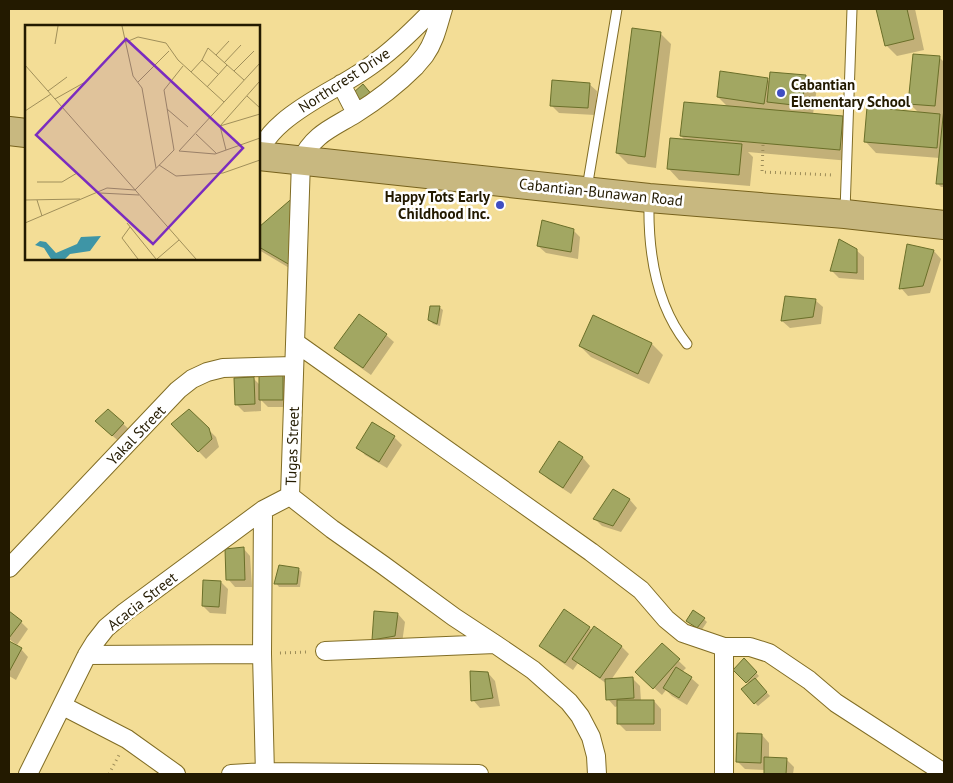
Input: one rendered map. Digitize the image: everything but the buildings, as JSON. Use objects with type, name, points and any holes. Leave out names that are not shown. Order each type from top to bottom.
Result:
[{"type":"main road","points":[[9,131],[25,133]]},
{"type":"main road","name":"Cabantian-Bunawan Road","points":[[260,157],[649,198],[845,214],[944,225]]},
{"type":"street","name":"Northcrest Drive","points":[[260,157],[264,145],[280,125],[306,104],[377,62],[416,28],[434,9]]},
{"type":"street","name":"Northcrest Drive","points":[[302,161],[305,151],[313,140],[390,89],[425,56],[435,37],[442,9]]},
{"type":"street","points":[[341,84],[356,113]]},
{"type":"street","name":"Tugas Street","points":[[263,510],[290,496],[302,161]]},
{"type":"street","points":[[296,343],[591,552],[641,590],[666,619],[683,633],[724,647],[750,647],[770,653],[809,680],[836,703],[942,773]]},
{"type":"street","name":"Yakal Street","points":[[9,568],[178,390],[192,379],[207,372],[223,368],[294,366]]},
{"type":"street","points":[[290,496],[332,529],[454,617],[533,670],[569,702],[580,716],[591,737],[596,756],[597,774]]},
{"type":"street","points":[[263,510],[262,654],[265,773]]},
{"type":"street","name":"Acacia Street","points":[[28,774],[87,655],[106,628],[263,510]]},
{"type":"street","points":[[325,651],[495,644]]},
{"type":"street","points":[[724,647],[724,774]]},
{"type":"street","points":[[87,655],[262,654]]},
{"type":"street","points":[[63,706],[127,739],[176,774]]},
{"type":"street","points":[[231,774],[479,774]]},
{"type":"lane","points":[[586,191],[617,9]]},
{"type":"lane","points":[[845,214],[852,9]]},
{"type":"lane","points":[[649,198],[648,226],[659,288],[676,331],[687,344]]},
{"type":"path","points":[[763,145],[762,172],[846,176]]},
{"type":"path","points":[[262,654],[325,651]]},
{"type":"place","name":"Cabantian Elementary School","points":[[781,93]]},
{"type":"place","name":"Happy Tots Early Childhood Inc.","points":[[500,205]]}]
